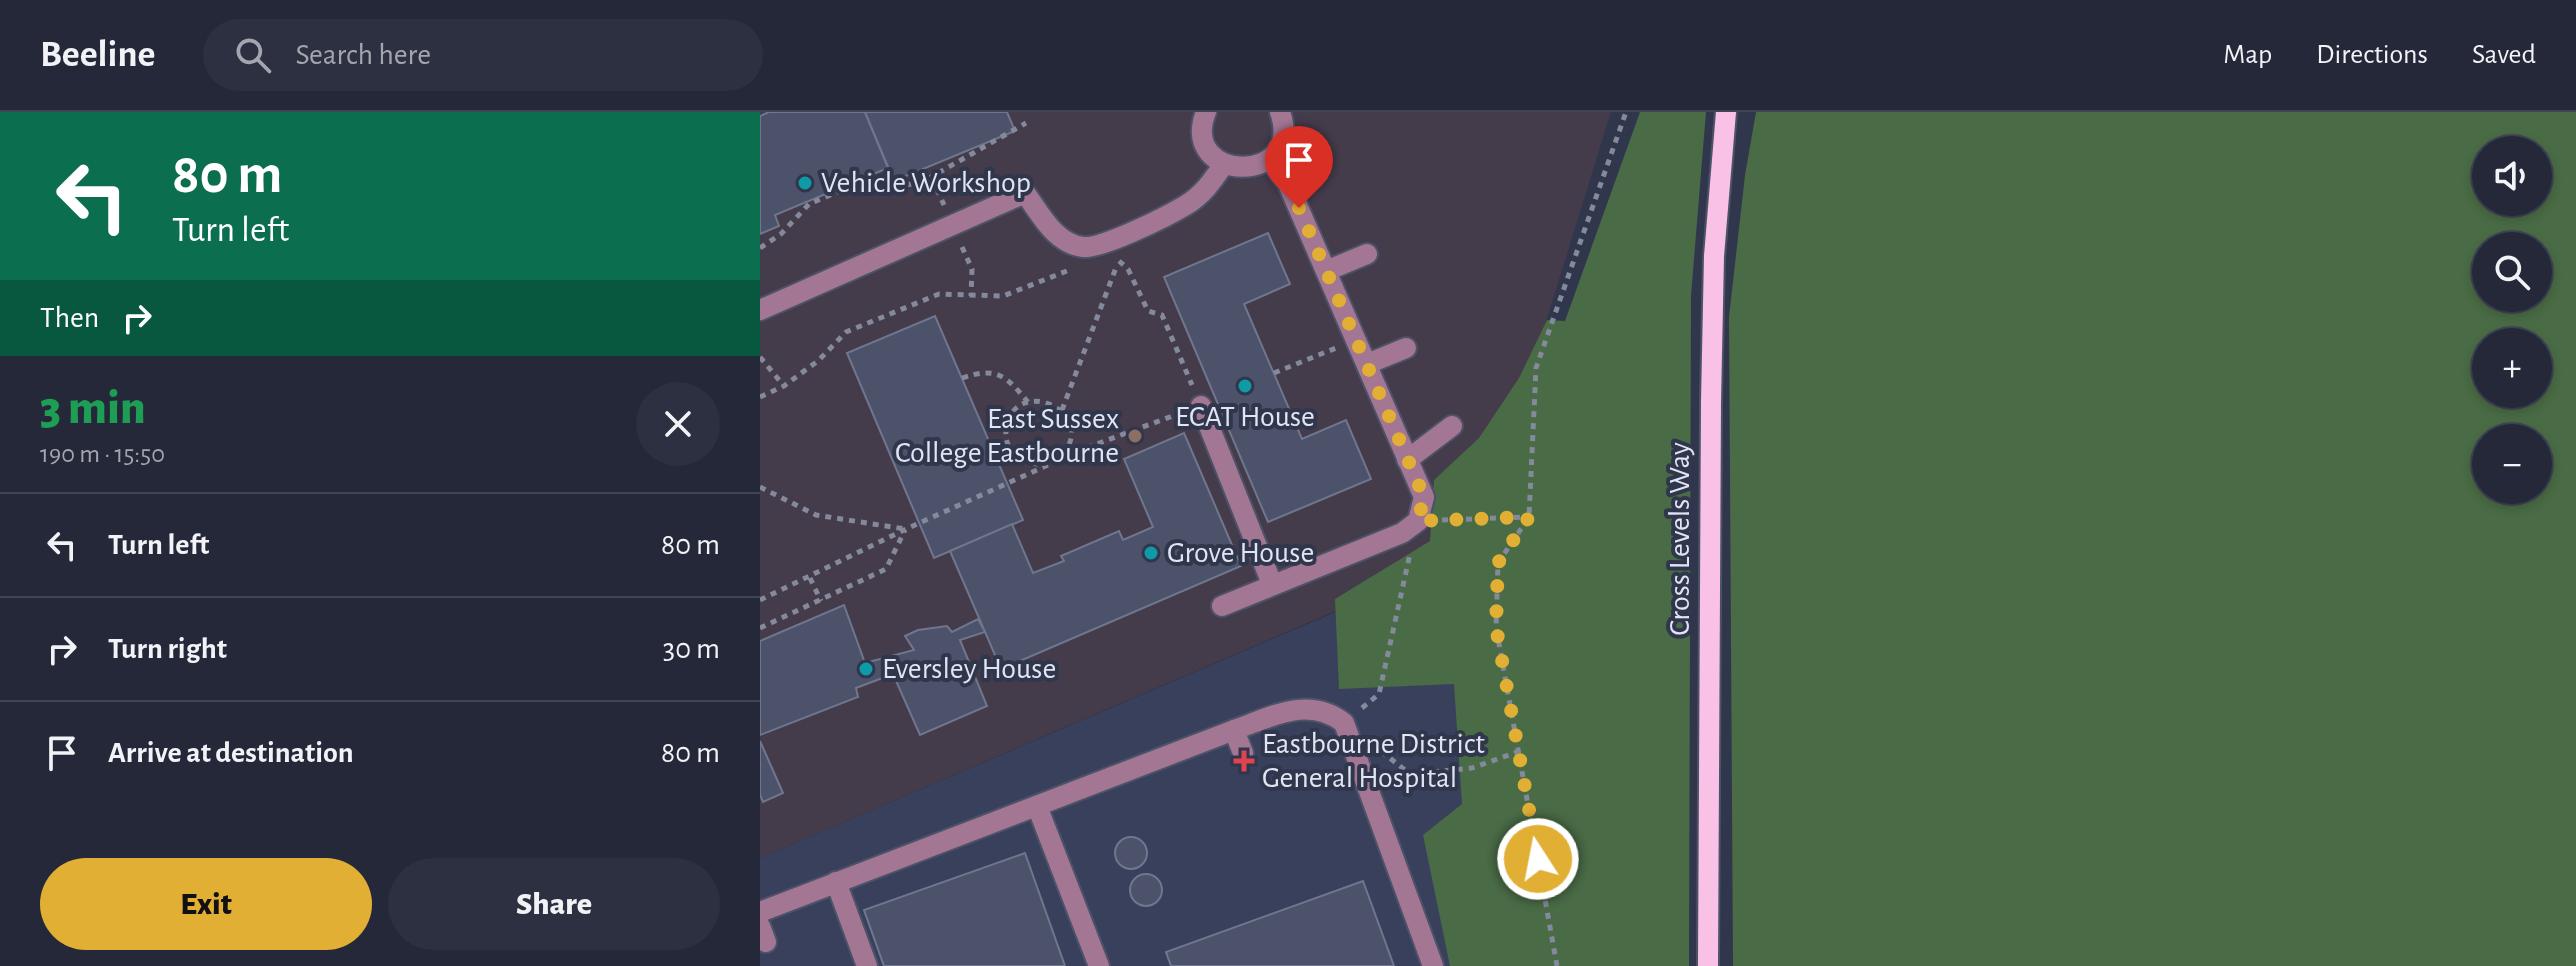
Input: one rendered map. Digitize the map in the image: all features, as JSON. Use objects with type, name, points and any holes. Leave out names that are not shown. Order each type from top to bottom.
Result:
[{"type":"main road","name":"Cross Levels Way","points":[[1708,966],[1711,387],[1714,256],[1726,112]]},
{"type":"lane","points":[[1206,112],[1202,132],[1206,145],[1224,164],[1247,168],[1269,159],[1282,139],[1280,112]]},
{"type":"lane","points":[[1222,606],[1402,533],[1418,521],[1424,497],[1288,184],[1269,159]]},
{"type":"lane","points":[[760,310],[1025,193],[1060,238],[1084,247],[1108,241],[1186,205],[1210,186],[1224,164]]},
{"type":"lane","points":[[1326,271],[1367,254]]},
{"type":"lane","points":[[1367,364],[1406,348]]},
{"type":"lane","points":[[1201,406],[1272,584]]},
{"type":"lane","points":[[1407,460],[1452,426]]},
{"type":"lane","points":[[760,912],[1037,806],[1173,765],[1234,730],[1292,709],[1306,708],[1333,715],[1344,723],[1433,966]]},
{"type":"lane","points":[[1234,730],[1243,753]]},
{"type":"lane","points":[[1037,806],[1099,966]]},
{"type":"lane","points":[[836,882],[867,966]]},
{"type":"path","points":[[1557,966],[1496,627],[1498,563],[1529,517],[1536,368],[1626,112]]},
{"type":"path","points":[[760,248],[781,234],[809,204],[866,180],[917,185],[1016,132],[1026,123]]},
{"type":"path","points":[[760,600],[1063,456],[1201,406],[1162,315],[1148,311],[1128,269],[1114,253]]},
{"type":"path","points":[[1062,410],[1118,261]]},
{"type":"path","points":[[760,397],[784,386],[819,360],[846,332],[939,294],[1003,296],[1086,264]]},
{"type":"path","points":[[1274,373],[1356,340]]},
{"type":"path","points":[[760,357],[784,386]]},
{"type":"path","points":[[962,378],[983,370],[1007,378],[1028,402]]},
{"type":"path","points":[[1048,465],[1031,465],[1016,457],[1007,443],[1007,426],[1014,411],[1028,402],[1047,401],[1062,410],[1071,424],[1071,441],[1063,456]]},
{"type":"path","points":[[760,487],[816,515],[906,529]]},
{"type":"path","points":[[1344,723],[1379,694],[1418,521],[1529,517]]},
{"type":"path","points":[[760,628],[886,569],[906,529]]},
{"type":"path","points":[[810,578],[821,601]]},
{"type":"path","points":[[1376,747],[1410,774],[1472,768],[1517,752]]},
{"type":"shaded area","name":"East Sussex College Eastbourne","points":[[760,112],[1611,112],[1475,551],[760,858]]},
{"type":"shaded area","name":"Eastbourne District General Hospital","points":[[1464,557],[1532,966],[760,966],[760,858]]},
{"type":"green space","points":[[1640,112],[1706,112],[1691,296],[1689,966],[1450,966],[1423,835],[1462,804],[1454,684],[1339,689],[1335,599],[1430,541],[1434,480],[1479,438],[1519,378],[1547,320],[1565,321]]},
{"type":"green space","points":[[1756,112],[2576,112],[2576,966],[1733,966],[1729,317],[1745,175]]},
{"type":"building","name":"Vehicle Workshop","points":[[769,112],[865,112],[888,168],[775,215],[779,226],[760,234],[760,116]]},
{"type":"building","points":[[865,112],[1007,112],[1015,131],[894,181]]},
{"type":"building","name":"ECAT House","points":[[1268,233],[1290,284],[1244,304],[1302,439],[1346,420],[1371,479],[1268,522],[1164,277]]},
{"type":"building","points":[[935,316],[1023,520],[934,558],[847,353]]},
{"type":"building","name":"Grove House","points":[[1184,433],[1241,566],[1001,669],[950,551],[1012,524],[1033,573],[1064,561],[1061,556],[1119,531],[1123,540],[1153,527],[1124,459]]},
{"type":"building","name":"Eversley House","points":[[844,605],[865,663],[914,650],[905,636],[918,630],[947,626],[952,632],[978,619],[985,632],[960,640],[987,706],[920,735],[893,674],[856,688],[858,697],[760,735],[760,641]]},
{"type":"building","points":[[760,741],[783,793],[763,802],[760,795]]},
{"type":"building","points":[[1131,837],[1142,842],[1147,853],[1142,864],[1131,869],[1120,864],[1115,853],[1120,842]]},
{"type":"building","points":[[1025,853],[1065,966],[884,966],[864,910]]},
{"type":"building","points":[[1146,874],[1157,879],[1162,890],[1157,901],[1146,906],[1135,901],[1130,890],[1135,879]]},
{"type":"building","points":[[1363,881],[1394,966],[1171,966],[1166,952]]},
{"type":"place","name":"Vehicle Workshop","points":[[805,183]]},
{"type":"place","name":"ECAT House","points":[[1245,386]]},
{"type":"place","name":"East Sussex College Eastbourne","points":[[1135,436]]},
{"type":"place","name":"Grove House","points":[[1151,553]]},
{"type":"place","name":"Eversley House","points":[[866,669]]},
{"type":"place","name":"Eastbourne District General Hospital","points":[[1244,761]]},
{"type":"route","points":[[1299,208],[1424,497],[1418,521],[1529,517],[1498,563],[1496,627],[1538,859]]}]
